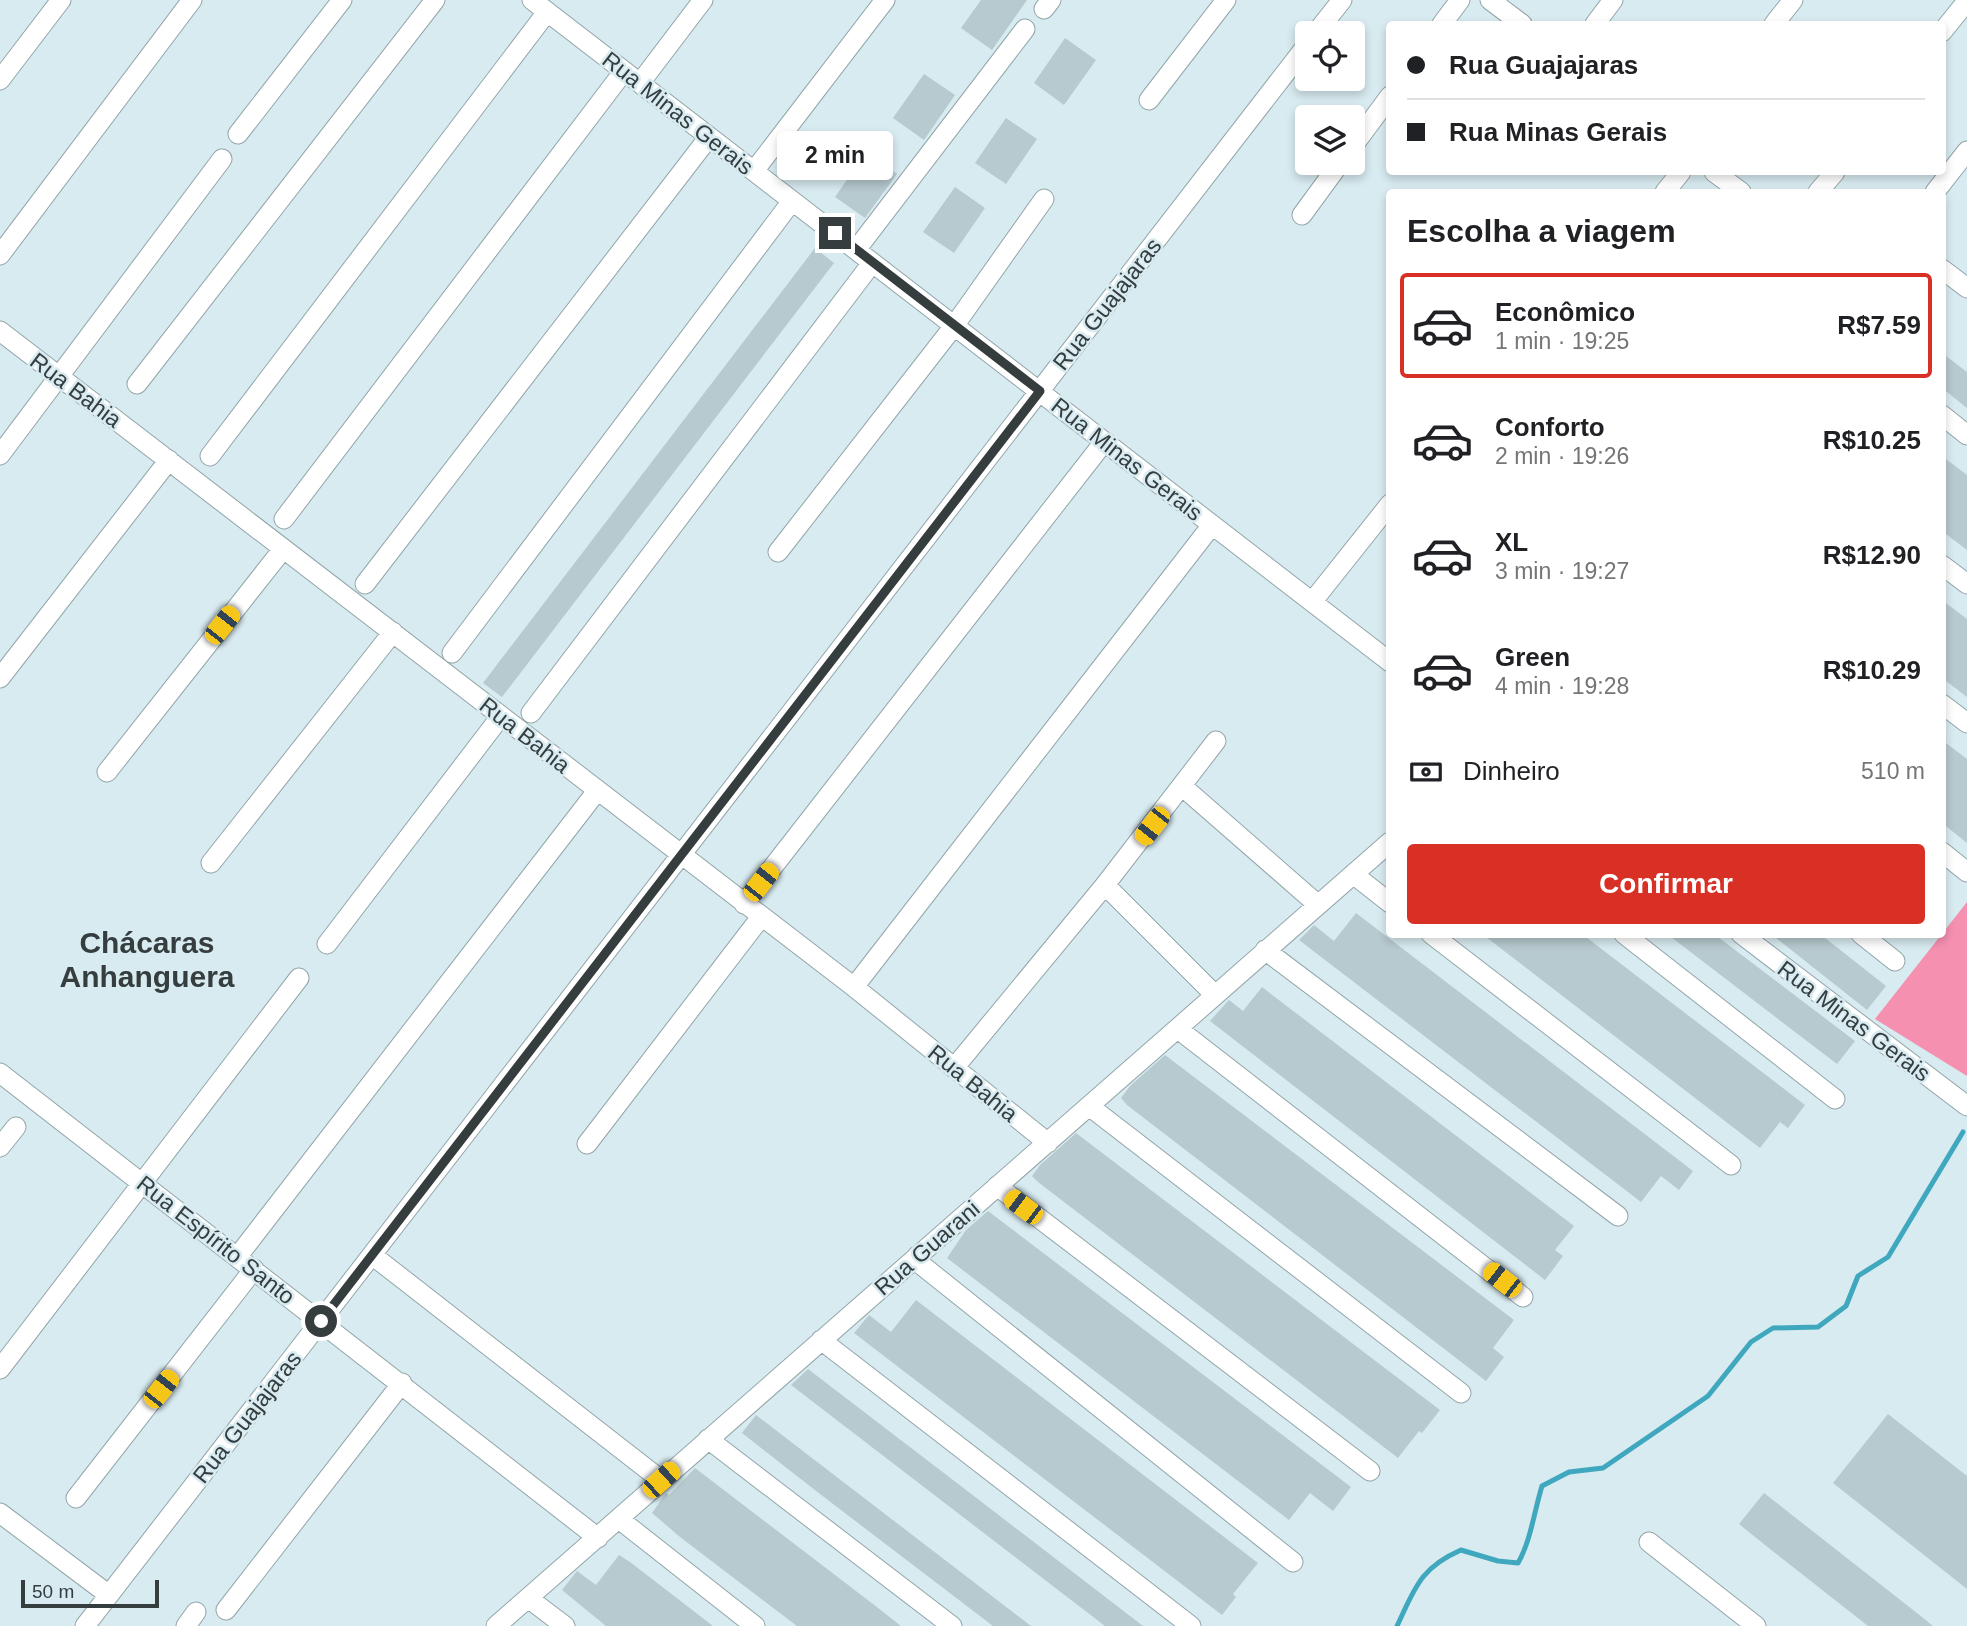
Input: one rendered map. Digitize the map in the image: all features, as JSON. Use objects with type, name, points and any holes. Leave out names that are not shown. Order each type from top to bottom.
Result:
[{"type":"street","points":[[0,80],[61,0]]},
{"type":"street","points":[[0,254],[192,0]]},
{"type":"street","points":[[238,134],[342,0]]},
{"type":"street","points":[[137,384],[435,0]]},
{"type":"street","points":[[284,519],[632,77],[703,0]]},
{"type":"street","points":[[754,171],[885,0]]},
{"type":"street","points":[[1149,100],[1226,0]]},
{"type":"street","points":[[1326,21],[1342,0]]},
{"type":"street","points":[[1444,21],[1460,0]]},
{"type":"street","points":[[1490,0],[1518,21]]},
{"type":"street","points":[[1597,21],[1613,0]]},
{"type":"street","points":[[1776,21],[1793,0]]},
{"type":"street","points":[[1946,28],[1967,1]]},
{"type":"street","points":[[210,456],[540,6]]},
{"type":"street","name":"Rua Minas Gerais","points":[[540,6],[1386,659]]},
{"type":"street","points":[[856,250],[1025,29]]},
{"type":"street","name":"Rua Guajajaras","points":[[85,1626],[1295,61]]},
{"type":"street","points":[[1365,130],[1386,101]]},
{"type":"street","points":[[365,584],[709,137]]},
{"type":"street","points":[[1937,189],[1967,151]]},
{"type":"street","points":[[0,455],[222,159]]},
{"type":"street","points":[[1302,215],[1331,175]]},
{"type":"street","points":[[1667,189],[1679,175]]},
{"type":"street","points":[[1718,175],[1737,189]]},
{"type":"street","points":[[1821,189],[1832,175]]},
{"type":"street","points":[[778,552],[954,326],[1044,199]]},
{"type":"street","points":[[452,653],[792,201]]},
{"type":"street","points":[[530,713],[872,263]]},
{"type":"street","points":[[1946,272],[1967,288]]},
{"type":"street","name":"Rua Bahia","points":[[0,331],[854,987],[1048,1143]]},
{"type":"street","points":[[1946,418],[1967,435]]},
{"type":"street","points":[[744,904],[1104,442]]},
{"type":"street","points":[[0,678],[169,460]]},
{"type":"street","points":[[1312,602],[1386,509]]},
{"type":"street","points":[[854,987],[1212,525]]},
{"type":"street","points":[[107,772],[283,549]]},
{"type":"street","points":[[1946,568],[1967,584]]},
{"type":"street","points":[[211,863],[393,632]]},
{"type":"street","points":[[1946,707],[1967,723]]},
{"type":"street","points":[[327,944],[500,716]]},
{"type":"street","points":[[954,1068],[1105,885],[1216,741]]},
{"type":"street","points":[[1183,787],[1317,904]]},
{"type":"street","points":[[237,1256],[597,791]]},
{"type":"street","name":"Rua Guarani","points":[[496,1626],[1386,845]]},
{"type":"street","points":[[1946,855],[1967,872]]},
{"type":"street","points":[[1353,874],[1386,900]]},
{"type":"street","points":[[1105,885],[1214,995]]},
{"type":"street","points":[[587,1144],[761,917]]},
{"type":"street","points":[[1436,938],[1731,1165]]},
{"type":"street","points":[[1628,938],[1835,1098]]},
{"type":"street","name":"Rua Minas Gerais","points":[[1746,938],[1967,1106]]},
{"type":"street","points":[[1866,938],[1895,961]]},
{"type":"street","points":[[1265,950],[1618,1216]]},
{"type":"street","points":[[0,1369],[299,978]]},
{"type":"street","points":[[1178,1029],[1523,1297]]},
{"type":"street","name":"Rua Espírito Santo","points":[[0,1073],[598,1538]]},
{"type":"street","points":[[1089,1106],[1461,1392]]},
{"type":"street","points":[[0,1147],[16,1126]]},
{"type":"street","points":[[997,1186],[1370,1471]]},
{"type":"street","points":[[372,1255],[661,1480]]},
{"type":"street","points":[[917,1256],[919,1263],[1293,1562]]},
{"type":"street","points":[[76,1498],[254,1269]]},
{"type":"street","points":[[821,1340],[1191,1626]]},
{"type":"street","points":[[226,1610],[402,1383]]},
{"type":"street","points":[[708,1439],[952,1626]]},
{"type":"street","points":[[0,1513],[109,1595]]},
{"type":"street","points":[[619,1519],[755,1626]]},
{"type":"street","points":[[1649,1542],[1756,1626]]},
{"type":"street","points":[[528,1598],[565,1626]]},
{"type":"shaded area","points":[[1967,902],[1967,1076],[1875,1019],[1939,938],[1946,938],[1946,929]]},
{"type":"building","points":[[981,0],[1027,0],[992,50],[961,28]]},
{"type":"building","points":[[1065,38],[1096,60],[1064,105],[1034,83]]},
{"type":"building","points":[[924,74],[955,95],[924,140],[893,118]]},
{"type":"building","points":[[1006,118],[1037,139],[1006,184],[975,163]]},
{"type":"building","points":[[866,152],[897,174],[865,218],[835,197]]},
{"type":"building","points":[[955,187],[985,208],[954,253],[923,232]]},
{"type":"building","points":[[815,248],[834,263],[502,697],[483,683]]},
{"type":"building","points":[[1946,356],[1967,372],[1967,408],[1946,391]]},
{"type":"building","points":[[1946,459],[1967,475],[1967,550],[1946,534]]},
{"type":"building","points":[[1946,603],[1967,619],[1967,697],[1946,681]]},
{"type":"building","points":[[1946,743],[1967,759],[1967,843],[1946,826]]},
{"type":"building","points":[[1356,913],[1693,1171],[1679,1190],[1661,1176],[1641,1202],[1299,940],[1314,925],[1334,941]]},
{"type":"building","points":[[1487,938],[1587,938],[1805,1105],[1788,1128],[1780,1122],[1760,1148]]},
{"type":"building","points":[[1672,938],[1719,938],[1855,1041],[1837,1064]]},
{"type":"building","points":[[1776,938],[1825,938],[1886,986],[1867,1010]]},
{"type":"building","points":[[1262,987],[1574,1226],[1555,1250],[1563,1256],[1545,1280],[1210,1021],[1229,1000],[1243,1011]]},
{"type":"building","points":[[1165,1055],[1514,1320],[1493,1348],[1504,1357],[1486,1381],[1127,1105],[1121,1098],[1130,1086]]},
{"type":"building","points":[[1076,1133],[1440,1410],[1422,1433],[1419,1431],[1398,1458],[1038,1182],[1032,1176],[1040,1165]]},
{"type":"building","points":[[988,1211],[1351,1487],[1333,1511],[1310,1493],[1289,1520],[947,1258],[966,1230]]},
{"type":"building","points":[[916,1300],[1258,1563],[1233,1594],[1236,1597],[1222,1615],[854,1333],[869,1315],[891,1332]]},
{"type":"building","points":[[808,1369],[1143,1626],[1105,1626],[791,1385]]},
{"type":"building","points":[[1888,1414],[1967,1476],[1967,1589],[1833,1483]]},
{"type":"building","points":[[756,1415],[1031,1626],[993,1626],[820,1494],[742,1433]]},
{"type":"building","points":[[695,1468],[901,1626],[797,1626],[680,1537],[652,1513],[666,1493],[669,1495]]},
{"type":"building","points":[[1764,1493],[1933,1626],[1868,1626],[1765,1545],[1739,1524]]},
{"type":"building","points":[[619,1555],[713,1626],[606,1626],[562,1590],[577,1571],[596,1585]]},
{"type":"waterway","points":[[1397,1626],[1420,1580],[1447,1557],[1461,1550],[1498,1561],[1518,1563],[1529,1535],[1542,1486],[1569,1472],[1603,1468],[1708,1396],[1751,1342],[1773,1328],[1818,1327],[1846,1306],[1858,1276],[1888,1257],[1963,1132]]},
{"type":"district","name":"Chácaras Anhanguera","points":[[147,960]]},
{"type":"route","points":[[321,1321],[1040,391],[835,233]]}]
